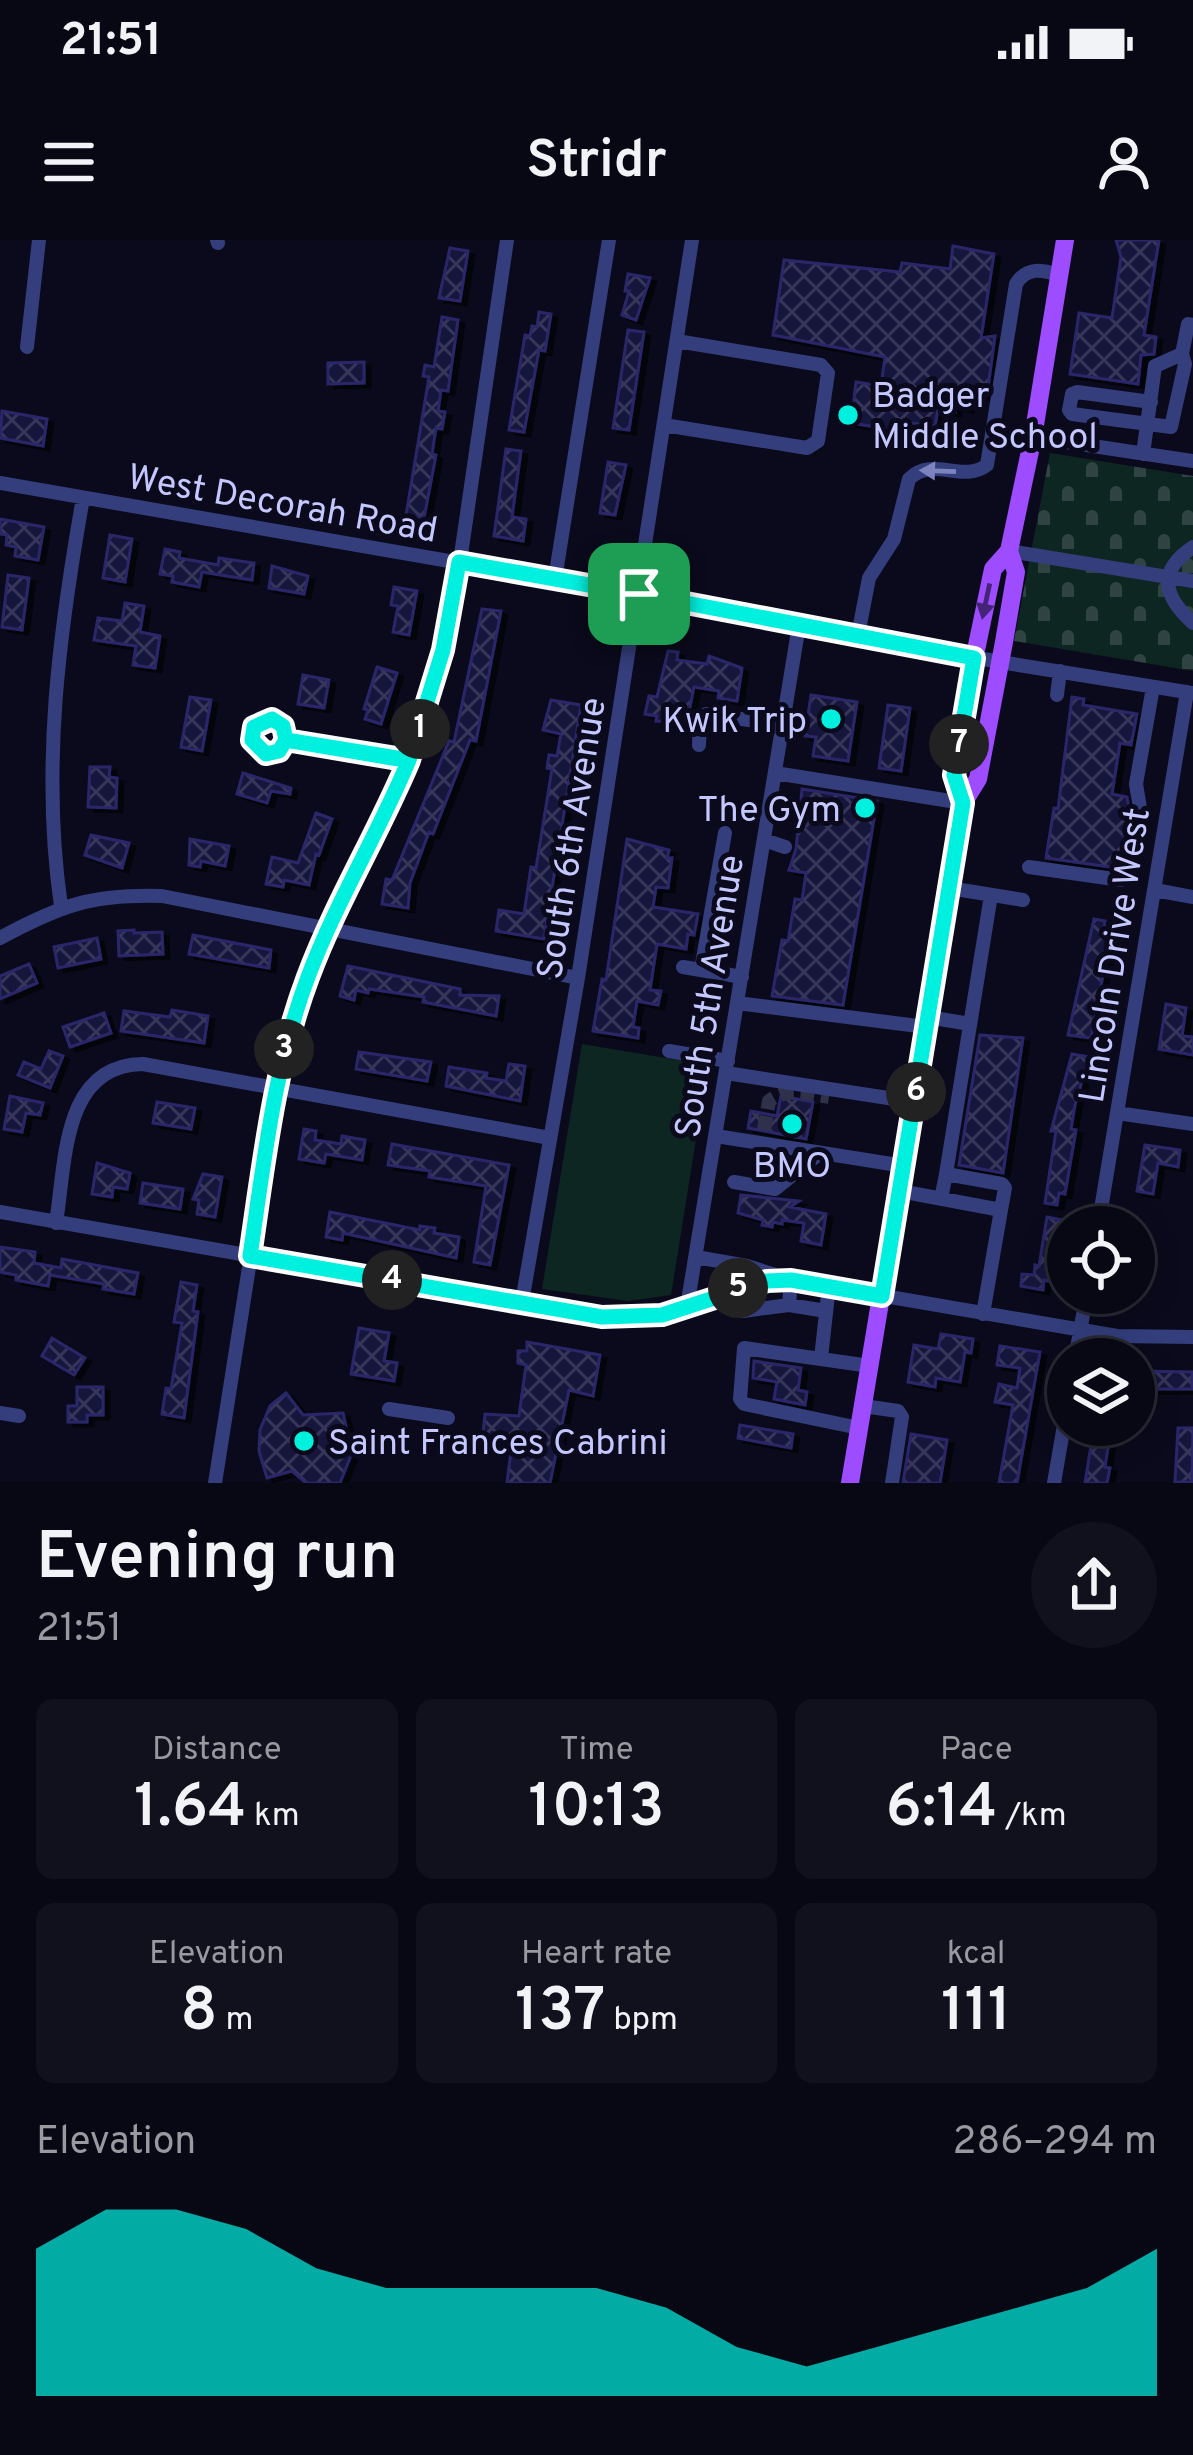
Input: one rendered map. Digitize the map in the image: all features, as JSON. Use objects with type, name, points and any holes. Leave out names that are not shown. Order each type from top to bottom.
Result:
[{"type":"main road","points":[[850,1483],[963,803],[978,779],[1016,572],[1009,551],[1065,240]]},
{"type":"main road","points":[[963,803],[954,775],[974,658],[993,568],[1009,551]]},
{"type":"street","points":[[27,347],[39,240]]},
{"type":"street","points":[[214,1483],[276,1088],[290,1029],[328,928],[409,760],[443,650],[507,240]]},
{"type":"street","points":[[555,580],[609,240]]},
{"type":"street","name":"South 6th Avenue","points":[[522,1302],[578,978],[692,240]]},
{"type":"street","points":[[858,635],[872,571],[894,539],[914,473],[928,467],[972,473],[987,464],[1016,284],[1040,269],[1060,274]]},
{"type":"street","points":[[1150,402],[1077,392],[1072,394],[1069,410],[1171,428],[1188,324],[1193,325]]},
{"type":"street","points":[[664,425],[807,448],[818,441],[828,373],[821,365],[677,341]]},
{"type":"street","points":[[1143,454],[1155,366],[1182,353]]},
{"type":"street","points":[[1033,437],[1193,461]]},
{"type":"street","name":"West Decorah Road","points":[[0,482],[1190,693]]},
{"type":"street","points":[[61,906],[53,733],[61,634],[83,498]]},
{"type":"street","points":[[1193,547],[1178,558],[1167,577],[1174,601],[1193,622]]},
{"type":"street","points":[[1009,551],[1193,581]]},
{"type":"street","name":"South 5th Avenue","points":[[687,1307],[799,625]]},
{"type":"street","points":[[1057,694],[1060,671]]},
{"type":"street","points":[[1128,876],[1140,808],[1136,784],[1153,686]]},
{"type":"street","name":"Lincoln Drive West","points":[[1102,1206],[1190,693]]},
{"type":"street","points":[[699,745],[700,722],[706,714],[783,725]]},
{"type":"street","points":[[286,740],[409,760]]},
{"type":"street","points":[[775,773],[963,803]]},
{"type":"street","points":[[1137,824],[1165,827]]},
{"type":"street","points":[[701,970],[725,833]]},
{"type":"street","points":[[764,840],[785,848]]},
{"type":"street","points":[[1029,867],[1121,880],[1128,876],[1193,897]]},
{"type":"street","points":[[949,888],[1024,900]]},
{"type":"street","points":[[941,1198],[991,895]]},
{"type":"street","points":[[0,938],[61,906],[162,896],[578,978]]},
{"type":"street","points":[[683,968],[742,977]]},
{"type":"street","points":[[737,1004],[970,1024]]},
{"type":"street","points":[[669,1051],[727,1067],[914,1102]]},
{"type":"street","points":[[56,1223],[81,1096],[104,1071],[122,1064],[550,1138]]},
{"type":"street","points":[[1118,1113],[1193,1124]]},
{"type":"street","points":[[716,1136],[763,1137],[820,1153],[904,1166]]},
{"type":"street","points":[[734,1182],[775,1189],[820,1153]]},
{"type":"street","points":[[946,1174],[1002,1184],[983,1314]]},
{"type":"street","points":[[900,1191],[1000,1210]]},
{"type":"street","points":[[0,1212],[627,1318],[662,1315],[732,1290],[791,1280],[1117,1336],[1193,1337]]},
{"type":"street","points":[[696,1257],[791,1280]]},
{"type":"street","points":[[789,1305],[791,1280]]},
{"type":"street","points":[[820,1358],[829,1286]]},
{"type":"street","points":[[732,1290],[742,1311],[789,1305],[826,1311]]},
{"type":"street","points":[[1078,1338],[1083,1314]]},
{"type":"street","points":[[860,1428],[744,1404],[740,1400],[745,1348],[870,1366]]},
{"type":"street","points":[[863,1406],[898,1411],[902,1417],[892,1483]]},
{"type":"street","points":[[389,1408],[448,1418]]},
{"type":"street","points":[[0,1413],[19,1417]]},
{"type":"street","points":[[1054,1483],[1060,1446]]},
{"type":"green space","points":[[1050,453],[1193,476],[1193,671],[1014,641]]},
{"type":"green space","points":[[582,1044],[708,1065],[671,1295],[628,1301],[542,1289]]},
{"type":"building","points":[[1116,240],[1159,240],[1144,335],[1156,337],[1154,354],[1141,355],[1138,384],[1070,374],[1079,313],[1112,318],[1121,257]]},
{"type":"building","points":[[953,246],[994,254],[981,338],[995,336],[987,395],[967,399],[967,408],[955,406],[955,412],[938,409],[935,426],[894,421],[889,429],[851,423],[856,382],[881,386],[885,357],[773,335],[784,260],[900,272],[902,263],[950,269]]},
{"type":"building","points":[[450,248],[468,251],[460,301],[439,298]]},
{"type":"building","points":[[628,274],[650,278],[636,320],[622,315]]},
{"type":"building","points":[[539,312],[551,314],[545,351],[539,350],[524,432],[509,430],[525,335],[530,336],[532,326],[537,327]]},
{"type":"building","points":[[442,317],[458,320],[448,391],[441,390],[438,411],[445,412],[442,429],[436,428],[424,518],[406,515],[429,377],[423,376],[425,365],[434,367]]},
{"type":"building","points":[[628,330],[644,332],[629,430],[613,428]]},
{"type":"building","points":[[364,362],[364,383],[328,384],[328,363]]},
{"type":"building","points":[[2,411],[47,419],[43,446],[0,438]]},
{"type":"building","points":[[506,449],[521,451],[512,517],[526,519],[523,541],[494,536]]},
{"type":"building","points":[[608,462],[626,465],[615,515],[600,513]]},
{"type":"building","points":[[0,519],[44,527],[38,560],[15,556],[16,547],[6,545],[7,535],[0,534]]},
{"type":"building","points":[[110,535],[132,539],[125,582],[103,578]]},
{"type":"building","points":[[165,549],[180,552],[179,558],[218,565],[219,558],[254,563],[252,580],[202,572],[199,587],[172,582],[173,576],[160,574]]},
{"type":"building","points":[[272,566],[308,576],[304,594],[269,588]]},
{"type":"building","points":[[8,575],[29,578],[22,630],[2,627]]},
{"type":"building","points":[[394,587],[417,591],[409,635],[393,632],[398,606],[391,605]]},
{"type":"building","points":[[125,603],[144,606],[140,632],[160,636],[155,668],[133,665],[136,646],[94,640],[98,618],[122,621]]},
{"type":"building","points":[[482,609],[501,611],[476,741],[470,740],[433,834],[429,832],[410,883],[408,908],[382,904],[386,879],[392,880],[449,741],[454,742]]},
{"type":"building","points":[[668,651],[678,652],[677,660],[707,664],[709,656],[742,668],[737,701],[718,698],[719,691],[694,687],[687,722],[656,721],[657,716],[645,714],[649,696],[657,697]]},
{"type":"building","points":[[377,667],[397,673],[381,724],[365,719],[368,710],[364,709]]},
{"type":"building","points":[[303,675],[329,680],[324,708],[298,704]]},
{"type":"building","name":"Kwik Trip","points":[[811,695],[857,702],[848,761],[813,756],[816,737],[805,736]]},
{"type":"building","points":[[190,697],[211,700],[202,751],[181,747]]},
{"type":"building","points":[[1072,697],[1084,699],[1083,705],[1137,714],[1131,745],[1120,743],[1112,794],[1127,797],[1129,808],[1118,868],[1046,858],[1054,808],[1058,809]]},
{"type":"building","points":[[551,700],[581,705],[544,939],[496,931],[499,910],[524,914],[531,867],[536,868],[552,769],[547,768],[549,755],[557,756],[561,734],[543,730]]},
{"type":"building","name":"Kwik Trip","points":[[888,705],[910,708],[901,771],[879,768]]},
{"type":"building","points":[[90,767],[110,767],[109,777],[117,778],[116,808],[88,807]]},
{"type":"building","points":[[243,773],[291,788],[290,794],[271,791],[267,803],[237,794]]},
{"type":"building","points":[[802,789],[877,801],[843,1005],[772,996],[782,940],[788,941],[795,899],[802,900],[806,873],[789,870]]},
{"type":"building","points":[[316,813],[332,819],[309,885],[284,880],[283,887],[266,884],[272,857],[298,863]]},
{"type":"building","points":[[91,835],[129,843],[122,868],[85,855]]},
{"type":"building","points":[[190,839],[229,846],[225,866],[201,861],[200,867],[189,865]]},
{"type":"building","points":[[627,839],[669,850],[668,888],[656,887],[653,907],[698,914],[686,949],[657,944],[650,990],[661,991],[658,1005],[637,1001],[633,1027],[639,1028],[638,1038],[593,1031],[602,979],[606,980]]},
{"type":"building","points":[[1094,919],[1112,928],[1091,1038],[1068,1035]]},
{"type":"building","points":[[118,931],[162,932],[163,954],[119,956]]},
{"type":"building","points":[[193,935],[271,950],[269,968],[189,954]]},
{"type":"building","points":[[97,938],[101,959],[58,968],[54,947]]},
{"type":"building","points":[[29,964],[37,983],[0,999],[0,976]]},
{"type":"building","points":[[348,966],[460,989],[460,995],[499,996],[496,1016],[423,1002],[424,997],[369,989],[368,993],[356,990],[354,1000],[340,996]]},
{"type":"building","points":[[1166,1004],[1186,1008],[1182,1036],[1193,1037],[1193,1055],[1159,1049]]},
{"type":"building","points":[[172,1010],[208,1016],[204,1043],[121,1031],[124,1011],[170,1017]]},
{"type":"building","points":[[104,1013],[111,1033],[70,1047],[63,1027]]},
{"type":"building","points":[[980,1035],[1023,1038],[1003,1173],[959,1165]]},
{"type":"building","points":[[49,1051],[63,1056],[50,1088],[18,1075],[24,1062],[41,1069]]},
{"type":"building","points":[[359,1052],[431,1062],[427,1081],[356,1069]]},
{"type":"building","points":[[1072,1054],[1089,1057],[1075,1105],[1071,1129],[1076,1130],[1065,1194],[1059,1193],[1057,1205],[1045,1203],[1056,1131],[1051,1131]]},
{"type":"building","points":[[509,1064],[525,1066],[520,1101],[446,1086],[449,1067],[506,1081]]},
{"type":"building","points":[[10,1096],[43,1103],[40,1115],[26,1113],[22,1132],[4,1129]]},
{"type":"building","name":"BMO","points":[[781,1096],[813,1102],[806,1139],[748,1128],[751,1111],[777,1116]]},
{"type":"building","points":[[157,1102],[195,1108],[191,1129],[153,1123]]},
{"type":"building","points":[[304,1129],[316,1131],[315,1140],[341,1144],[342,1136],[365,1140],[362,1160],[326,1154],[324,1163],[299,1159]]},
{"type":"building","points":[[392,1144],[509,1165],[490,1265],[474,1262],[486,1186],[388,1165]]},
{"type":"building","points":[[1145,1145],[1180,1150],[1178,1167],[1158,1163],[1153,1194],[1137,1191]]},
{"type":"building","points":[[97,1163],[130,1173],[127,1189],[113,1187],[112,1197],[92,1194]]},
{"type":"building","points":[[203,1174],[222,1177],[215,1217],[197,1214],[199,1200],[193,1199]]},
{"type":"building","points":[[143,1183],[183,1189],[180,1209],[140,1203]]},
{"type":"building","points":[[741,1195],[799,1201],[790,1207],[826,1214],[821,1245],[801,1241],[804,1223],[782,1220],[772,1227],[738,1213]]},
{"type":"building","points":[[330,1212],[420,1230],[420,1226],[435,1228],[434,1233],[459,1237],[456,1258],[343,1233],[342,1240],[326,1237]]},
{"type":"building","points":[[1047,1217],[1047,1281],[1043,1290],[1021,1286],[1022,1274],[1034,1275],[1035,1265],[1039,1266]]},
{"type":"building","points":[[0,1247],[35,1252],[34,1263],[61,1268],[62,1259],[138,1273],[134,1294],[50,1275],[48,1286],[16,1280],[16,1275],[0,1272]]},
{"type":"building","points":[[181,1282],[197,1285],[193,1311],[198,1312],[184,1418],[162,1414],[182,1323],[174,1322]]},
{"type":"building","points":[[359,1328],[389,1333],[384,1361],[397,1363],[394,1381],[351,1374]]},
{"type":"building","points":[[941,1334],[973,1339],[971,1353],[965,1352],[960,1382],[936,1378],[935,1387],[908,1382],[914,1345],[938,1349]]},
{"type":"building","points":[[52,1338],[85,1358],[74,1375],[42,1356]]},
{"type":"building","points":[[527,1342],[600,1355],[593,1396],[569,1390],[550,1483],[507,1483],[511,1451],[482,1443],[485,1414],[519,1416],[526,1365],[518,1363],[518,1351],[527,1351]]},
{"type":"building","points":[[1000,1346],[1040,1352],[1017,1483],[999,1483],[1013,1405],[995,1402],[999,1384],[1017,1388],[1020,1368],[997,1365]]},
{"type":"building","points":[[754,1361],[801,1368],[798,1390],[807,1392],[805,1405],[774,1399],[777,1382],[753,1378]]},
{"type":"building","points":[[1155,1371],[1192,1372],[1192,1389],[1155,1389]]},
{"type":"building","points":[[77,1387],[103,1387],[103,1415],[87,1415],[87,1422],[68,1422],[68,1406],[77,1406]]},
{"type":"building","name":"Saint Frances Cabrini","points":[[286,1393],[303,1415],[343,1413],[352,1453],[340,1483],[306,1483],[292,1471],[267,1478],[259,1451],[260,1430],[270,1406]]},
{"type":"building","points":[[740,1425],[793,1434],[791,1448],[738,1438]]},
{"type":"building","points":[[1178,1428],[1193,1428],[1192,1482],[1175,1482]]},
{"type":"building","points":[[911,1434],[947,1440],[940,1483],[903,1483]]},
{"type":"building","points":[[1091,1446],[1108,1446],[1107,1483],[1085,1483]]},
{"type":"tunnel","points":[[764,1130],[769,1101],[776,1097],[798,1092],[829,1097]]},
{"type":"place","name":"Badger Middle School","points":[[848,415]]},
{"type":"place","name":"Kwik Trip","points":[[831,719]]},
{"type":"place","name":"The Gym","points":[[865,808]]},
{"type":"place","name":"BMO","points":[[792,1124]]},
{"type":"place","name":"Saint Frances Cabrini","points":[[304,1441]]},
{"type":"route","points":[[639,594],[459,562],[443,650],[409,760],[286,740],[279,751],[266,754],[254,746],[254,727],[272,719],[283,726],[286,740],[392,758],[409,760],[328,928],[290,1029],[250,1256],[602,1317],[662,1315],[767,1281],[791,1280],[882,1296],[963,803],[954,775],[974,658],[639,594]]}]
